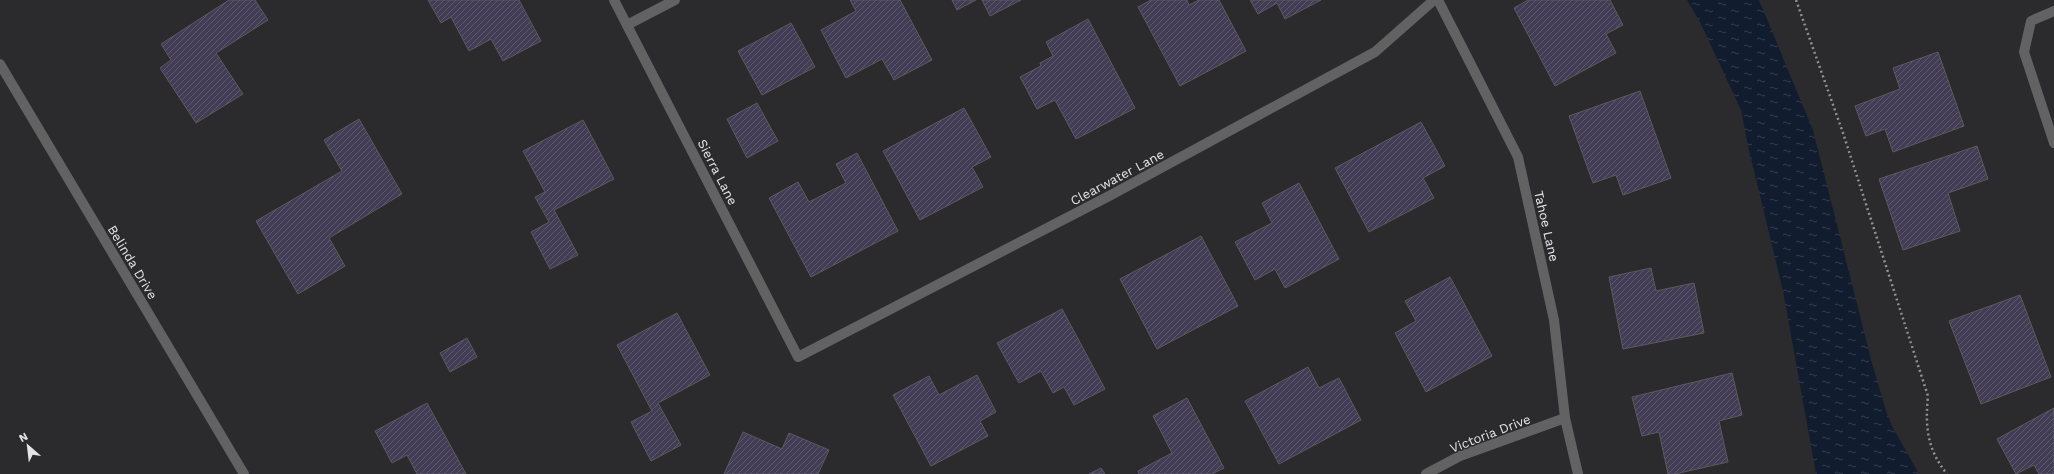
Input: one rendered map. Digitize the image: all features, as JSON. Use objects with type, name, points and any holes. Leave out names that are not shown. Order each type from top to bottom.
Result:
[{"type":"street","name":"Sierra Lane","points":[[614,0],[798,357]]},
{"type":"street","points":[[627,25],[675,0]]},
{"type":"street","name":"Clearwater Lane","points":[[798,357],[1111,195],[1376,52],[1434,0]]},
{"type":"street","name":"Tahoe Lane","points":[[1438,0],[1518,157],[1554,320],[1565,418],[1578,474]]},
{"type":"street","points":[[2054,11],[2031,21],[2024,52],[2054,143]]},
{"type":"street","name":"Belinda Drive","points":[[0,64],[244,474]]},
{"type":"street","name":"Victoria Drive","points":[[1426,474],[1460,456],[1565,418]]},
{"type":"path","points":[[1796,0],[1843,133],[1928,396],[1926,418],[1930,446],[1947,474]]},
{"type":"water","points":[[1687,0],[1759,0],[1813,130],[1872,363],[1886,411],[1892,426],[1919,474],[1816,474],[1783,291],[1748,146],[1741,110],[1701,24]]},
{"type":"building","points":[[229,0],[255,0],[268,20],[216,53],[243,94],[196,123],[160,68],[171,60],[161,44]]},
{"type":"building","points":[[428,0],[519,0],[541,41],[503,61],[491,39],[469,51],[451,17],[441,23]]},
{"type":"building","points":[[850,0],[900,0],[932,60],[894,80],[882,59],[846,78],[821,30],[856,11]]},
{"type":"building","points":[[952,0],[976,0],[957,10]]},
{"type":"building","points":[[982,0],[1021,0],[990,16]]},
{"type":"building","points":[[1151,0],[1187,0],[1189,5],[1199,0],[1219,0],[1246,51],[1180,86],[1138,7]]},
{"type":"building","points":[[1250,0],[1321,0],[1285,19],[1277,3],[1258,14]]},
{"type":"building","points":[[1528,0],[1610,0],[1623,25],[1606,34],[1616,53],[1555,86],[1514,8]]},
{"type":"building","points":[[1088,19],[1135,108],[1076,139],[1055,100],[1037,109],[1020,77],[1041,66],[1040,63],[1053,56],[1046,42]]},
{"type":"building","points":[[791,23],[815,67],[762,95],[738,51]]},
{"type":"building","points":[[1938,52],[1964,126],[1893,152],[1885,129],[1866,136],[1855,106],[1900,89],[1893,68]]},
{"type":"building","points":[[1640,91],[1671,178],[1623,195],[1616,175],[1593,183],[1569,116]]},
{"type":"building","points":[[757,103],[778,141],[747,158],[727,119]]},
{"type":"building","points":[[964,108],[991,157],[972,167],[983,187],[920,220],[883,151]]},
{"type":"building","points":[[359,119],[402,194],[329,238],[345,266],[298,294],[256,221],[342,171],[324,140]]},
{"type":"building","points":[[583,120],[614,179],[554,210],[578,255],[550,269],[531,232],[549,222],[535,197],[545,192],[523,151]]},
{"type":"building","points":[[1421,122],[1445,166],[1423,178],[1434,198],[1369,232],[1335,168]]},
{"type":"building","points":[[1977,146],[1988,179],[1948,193],[1960,231],[1903,250],[1879,179]]},
{"type":"building","points":[[857,153],[898,231],[811,277],[769,198],[798,182],[809,202],[846,183],[836,164]]},
{"type":"building","points":[[1299,183],[1339,259],[1285,288],[1275,269],[1255,280],[1235,242],[1272,223],[1262,203]]},
{"type":"building","points":[[1201,236],[1238,306],[1157,349],[1120,279]]},
{"type":"building","points":[[1651,268],[1656,291],[1694,283],[1704,333],[1623,349],[1609,277]]},
{"type":"building","points":[[1450,277],[1492,356],[1426,392],[1395,333],[1416,321],[1405,301]]},
{"type":"building","points":[[2020,295],[2051,377],[1981,404],[1949,321]]},
{"type":"building","points":[[1062,309],[1105,389],[1074,405],[1064,387],[1053,393],[1041,371],[1019,383],[997,343]]},
{"type":"building","points":[[677,313],[710,375],[658,403],[681,445],[651,461],[631,422],[652,411],[617,345]]},
{"type":"building","points":[[467,338],[477,357],[450,372],[440,353]]},
{"type":"building","points":[[1308,367],[1319,388],[1339,378],[1361,420],[1279,464],[1245,401]]},
{"type":"building","points":[[1732,373],[1742,415],[1719,421],[1728,462],[1675,474],[1668,474],[1659,432],[1642,436],[1632,397]]},
{"type":"building","points":[[977,375],[996,412],[980,421],[988,436],[931,466],[893,395],[929,376],[939,395]]},
{"type":"building","points":[[1187,398],[1224,468],[1212,474],[1139,474],[1138,471],[1172,453],[1153,416]]},
{"type":"building","points":[[427,403],[466,474],[417,474],[407,455],[392,463],[375,431]]},
{"type":"building","points":[[2054,408],[2054,474],[2039,474],[2034,465],[2016,474],[1997,439]]},
{"type":"building","points":[[743,432],[782,449],[789,433],[829,450],[818,474],[724,474]]},
{"type":"building","points":[[1101,468],[1105,474],[1089,474]]}]
